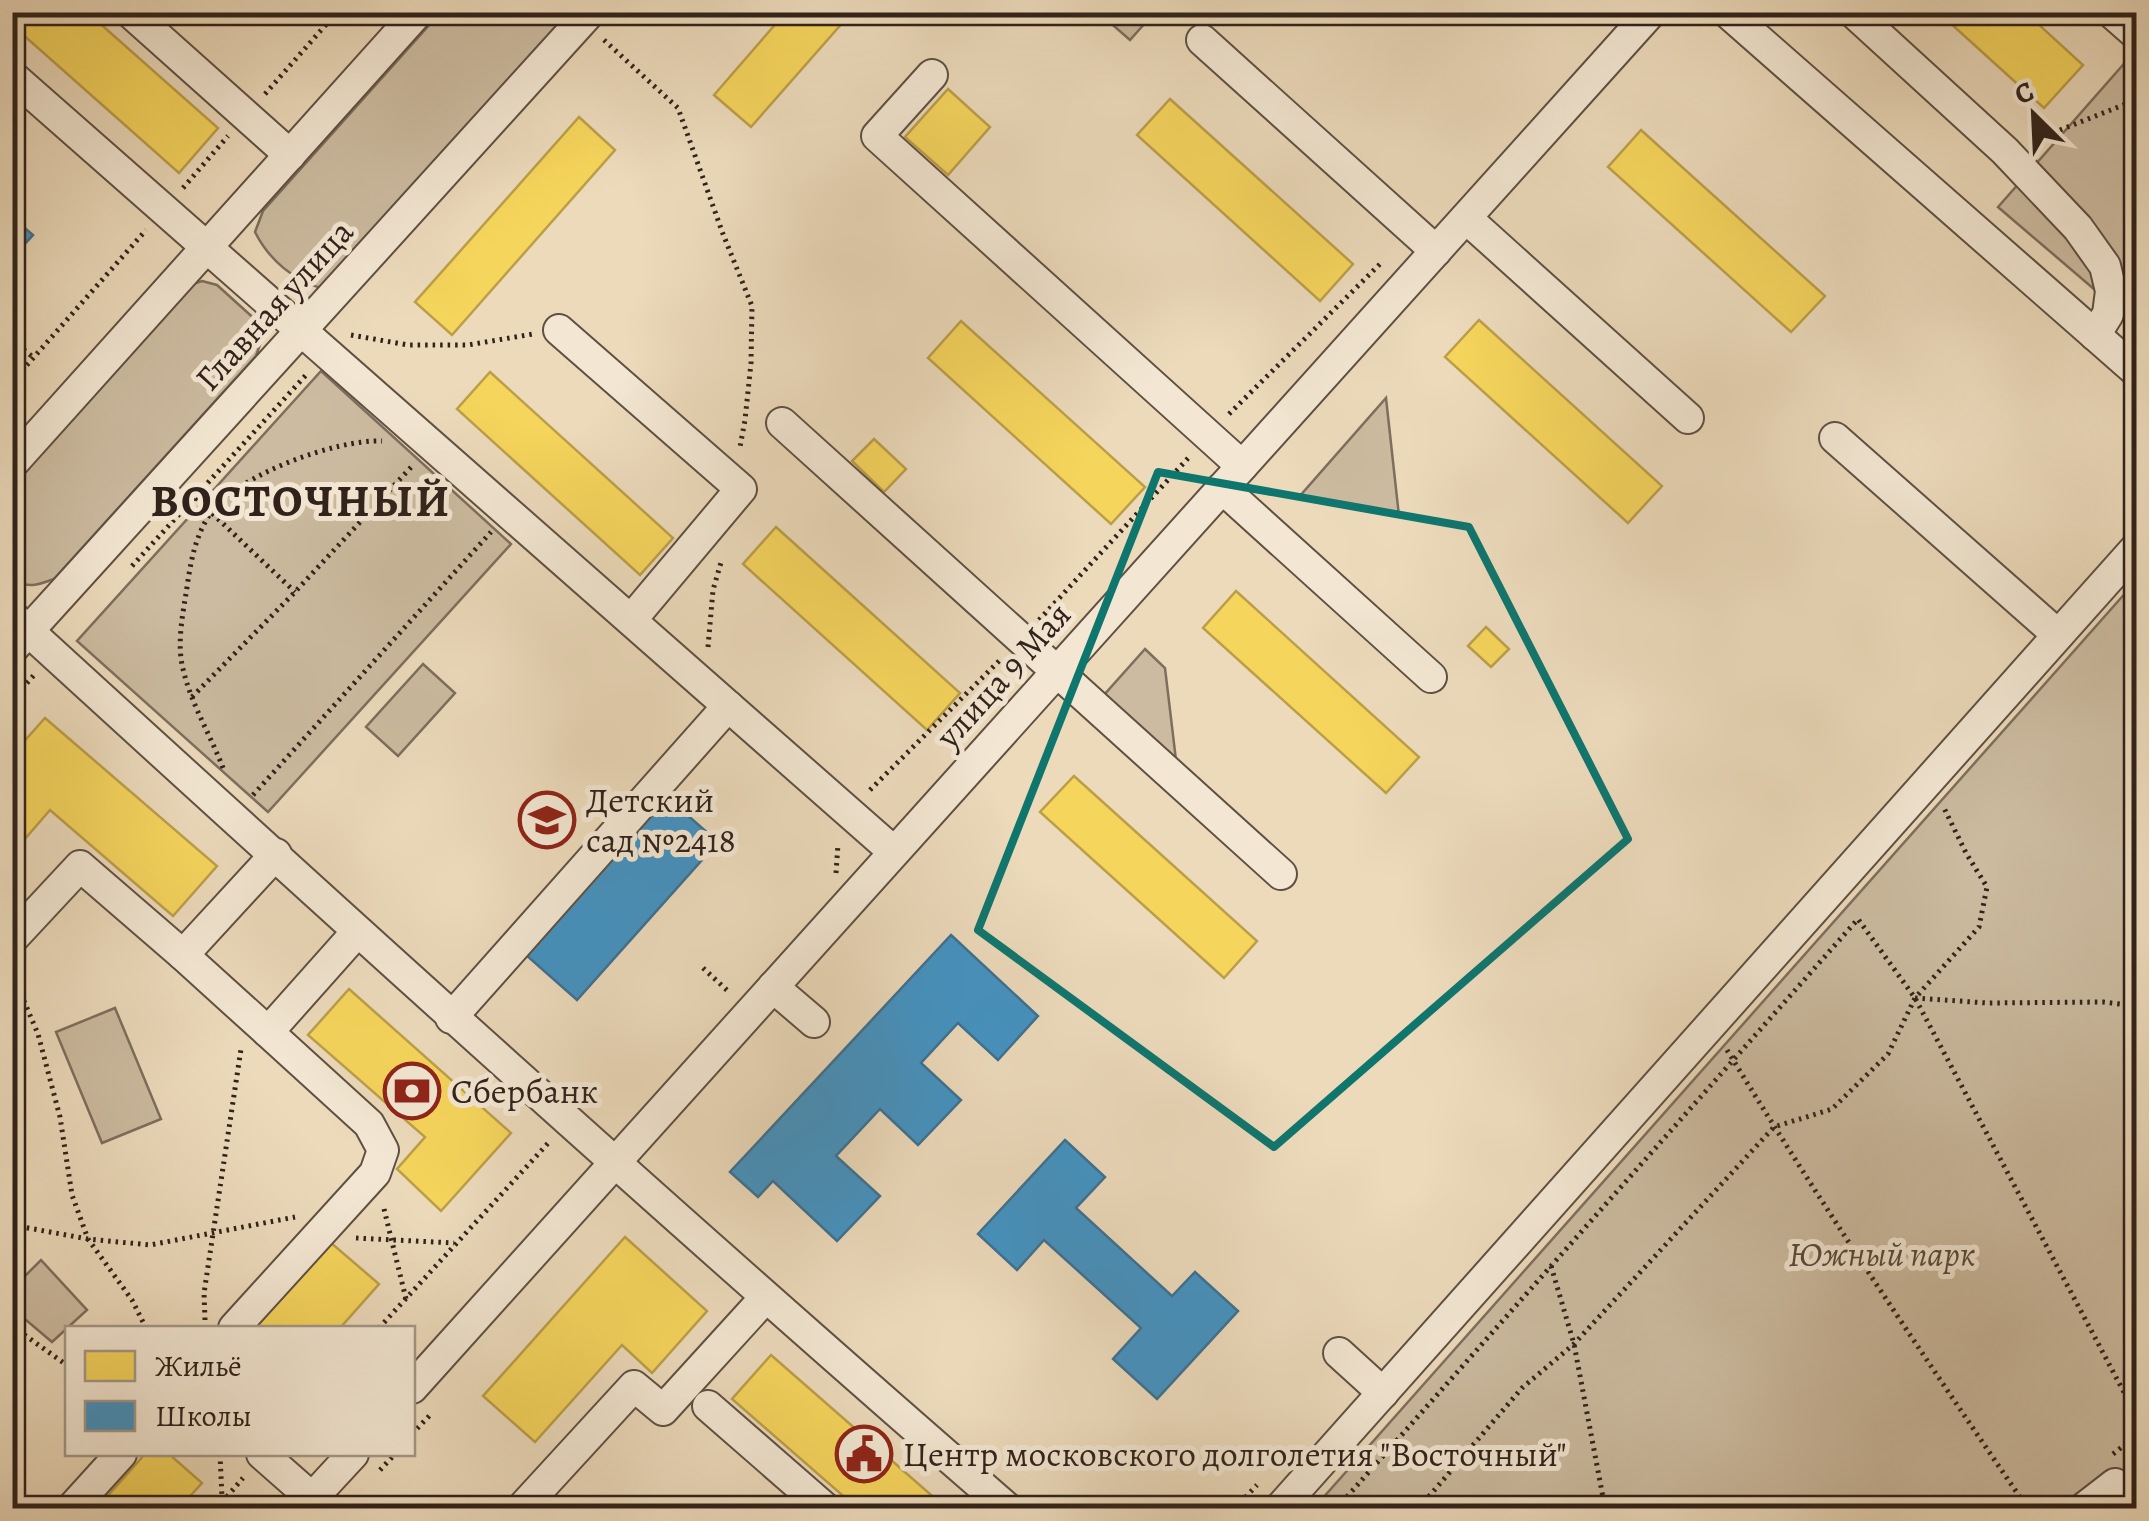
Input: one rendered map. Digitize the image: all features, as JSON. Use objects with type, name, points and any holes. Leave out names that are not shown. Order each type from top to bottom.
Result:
[{"type":"street","points":[[130,12],[290,156]]},
{"type":"street","points":[[12,464],[418,12]]},
{"type":"street","name":"улица 9 Мая","points":[[415,1385],[1232,477],[1424,241],[1466,218],[1651,12]]},
{"type":"street","points":[[1727,12],[2136,371]]},
{"type":"street","points":[[1853,12],[2005,151],[2078,228],[2105,266],[2112,291],[2108,314],[2095,334]]},
{"type":"street","points":[[2111,12],[2136,34]]},
{"type":"street","name":"Главная улица","points":[[18,632],[594,24]]},
{"type":"street","points":[[1202,40],[1424,241]]},
{"type":"street","points":[[932,75],[877,136],[1209,434],[1232,477],[1431,677]]},
{"type":"street","points":[[12,76],[728,706],[801,788],[894,852]]},
{"type":"street","points":[[1466,218],[1688,418]]},
{"type":"street","points":[[559,330],[741,489],[631,620]]},
{"type":"street","points":[[782,423],[1281,874]]},
{"type":"street","points":[[1835,438],[2058,635]]},
{"type":"street","points":[[1280,1508],[2136,548]]},
{"type":"street","points":[[18,632],[276,854],[568,1122],[1007,1508]]},
{"type":"street","points":[[452,1018],[728,706]]},
{"type":"street","points":[[183,956],[276,854]]},
{"type":"street","points":[[12,939],[80,866],[369,1124],[383,1150],[375,1172],[236,1326]]},
{"type":"street","points":[[268,1032],[357,932]]},
{"type":"street","points":[[774,987],[814,1022]]},
{"type":"street","points":[[522,1508],[634,1386],[663,1410],[765,1298]]},
{"type":"street","points":[[1339,1354],[1383,1393]]},
{"type":"street","points":[[708,1406],[824,1508]]},
{"type":"street","points":[[72,1508],[120,1456]]},
{"type":"street","points":[[264,1456],[308,1504],[351,1456]]},
{"type":"street","points":[[2084,1508],[2115,1484],[2134,1508]]},
{"type":"path","points":[[594,24],[678,108],[752,306],[751,363],[735,468],[741,489]]},
{"type":"path","points":[[2005,151],[2136,100]]},
{"type":"path","points":[[861,799],[1022,638],[1209,434],[1424,241]]},
{"type":"path","points":[[343,333],[408,345],[468,346],[559,330]]},
{"type":"path","points":[[12,340],[34,358],[12,382]]},
{"type":"path","points":[[226,777],[182,666],[182,616],[194,548],[211,512],[240,486],[283,464],[318,452],[378,440],[393,445]]},
{"type":"path","points":[[192,697],[296,592],[422,454]]},
{"type":"path","points":[[194,498],[296,592]]},
{"type":"path","points":[[242,808],[499,522]]},
{"type":"path","points":[[704,685],[713,590],[723,554]]},
{"type":"path","points":[[1419,1508],[1522,1388],[1574,1344],[1774,1128],[1832,1109],[1888,1054],[1915,998],[1979,927],[1987,887],[1942,802]]},
{"type":"path","points":[[1337,1508],[1858,919],[1915,998],[2136,1415]]},
{"type":"path","points":[[702,968],[730,994]]},
{"type":"path","points":[[12,974],[38,1034],[60,1116],[72,1195],[88,1239],[132,1300],[145,1326]]},
{"type":"path","points":[[1915,998],[2136,1006]]},
{"type":"path","points":[[205,1326],[204,1293],[245,1011]]},
{"type":"path","points":[[1711,1024],[1774,1128],[2024,1503],[2000,1508]]},
{"type":"path","points":[[381,1326],[568,1122]]},
{"type":"path","points":[[375,1172],[406,1299]]},
{"type":"path","points":[[12,1225],[150,1245],[342,1208]]},
{"type":"path","points":[[318,1236],[457,1243]]},
{"type":"path","points":[[1551,1266],[1574,1344],[1605,1508]]},
{"type":"path","points":[[12,1326],[65,1364]]},
{"type":"path","points":[[2130,1405],[2136,1390]]},
{"type":"path","points":[[220,1456],[222,1501]]},
{"type":"path","points":[[216,1508],[260,1456]]},
{"type":"highlighted area","points":[[1158,472],[1469,527],[1628,839],[1274,1147],[978,930]]},
{"type":"green space","points":[[440,13],[580,13],[325,289],[303,281],[268,252],[255,232],[263,211]]},
{"type":"green space","points":[[1099,13],[1154,13],[1130,40]]},
{"type":"green space","points":[[2136,50],[2136,325],[1998,207]]},
{"type":"green space","points":[[202,281],[217,285],[258,322],[262,339],[256,356],[54,579],[33,585],[13,579],[13,476],[183,287]]},
{"type":"green space","points":[[321,371],[511,544],[268,812],[77,641]]},
{"type":"green space","points":[[1386,398],[1399,516],[1299,497]]},
{"type":"green space","name":"Южный парк","points":[[2136,581],[2136,1489],[2120,1470],[2067,1508],[1314,1508]]},
{"type":"green space","points":[[1145,649],[1165,668],[1176,760],[1104,695]]},
{"type":"green space","points":[[423,664],[455,693],[398,756],[366,727]]},
{"type":"green space","points":[[115,1008],[161,1119],[102,1143],[56,1032]]},
{"type":"green space","points":[[41,1260],[87,1310],[65,1326],[52,1342],[13,1309],[13,1288]]},
{"type":"building: Жильё","points":[[12,12],[87,12],[218,128],[179,173],[12,25]]},
{"type":"building: Жильё","points":[[786,12],[852,12],[751,127],[714,95]]},
{"type":"building: Жильё","points":[[1938,12],[2025,12],[2083,65],[2044,108]]},
{"type":"building: Жильё","points":[[948,89],[990,127],[948,175],[905,137]]},
{"type":"building: Жильё","points":[[1170,99],[1353,264],[1320,301],[1137,135]]},
{"type":"building: Жильё","points":[[579,117],[615,150],[452,335],[415,302]]},
{"type":"building: Жильё","points":[[1641,130],[1825,296],[1791,332],[1608,167]]},
{"type":"building: Жильё","points":[[1479,320],[1662,486],[1628,523],[1445,357]]},
{"type":"building: Жильё","points":[[961,321],[1145,487],[1111,524],[928,358]]},
{"type":"building: Жильё","points":[[490,372],[673,538],[640,575],[457,409]]},
{"type":"building: Жильё","points":[[874,439],[906,469],[884,492],[852,461]]},
{"type":"building: Жильё","points":[[776,527],[960,693],[927,730],[743,564]]},
{"type":"building: Жильё","points":[[1236,591],[1419,757],[1386,793],[1203,628]]},
{"type":"building: Жильё","points":[[1486,627],[1509,649],[1491,667],[1468,646]]},
{"type":"building: Жильё","points":[[45,718],[217,866],[173,916],[50,810],[24,840],[12,830],[12,755]]},
{"type":"building: Жильё","points":[[1074,776],[1257,941],[1224,978],[1040,812]]},
{"type":"building: Жильё","points":[[349,989],[511,1133],[441,1211],[397,1169],[425,1137],[308,1035]]},
{"type":"building: Жильё","points":[[625,1237],[707,1311],[652,1373],[622,1345],[535,1442],[483,1396]]},
{"type":"building: Жильё","points":[[330,1242],[379,1284],[342,1326],[256,1326]]},
{"type":"building: Жильё","points":[[771,1355],[946,1508],[857,1508],[732,1399]]},
{"type":"building: Жильё","points":[[143,1456],[171,1456],[202,1483],[179,1508],[97,1508]]},
{"type":"building: Школы","points":[[12,217],[33,235],[12,258]]},
{"type":"building: Школы","points":[[667,797],[718,842],[577,1000],[526,955]]},
{"type":"building: Школы","points":[[951,935],[1038,1016],[998,1060],[958,1023],[921,1063],[961,1100],[918,1145],[880,1109],[836,1156],[880,1196],[837,1241],[773,1181],[758,1197],[730,1172]]},
{"type":"building: Школы","points":[[1065,1140],[1105,1177],[1076,1208],[1172,1296],[1195,1272],[1238,1311],[1157,1399],[1113,1359],[1141,1328],[1044,1240],[1017,1270],[978,1234]]},
{"type":"place","name":"Детский сад №2418","points":[[547,820]]},
{"type":"place","name":"Сбербанк","points":[[412,1091]]},
{"type":"place","name":"Центр московского долголетия \"Восточный\"","points":[[864,1454]]},
{"type":"district","name":"ВОСТОЧНЫЙ","points":[[301,501]]}]
